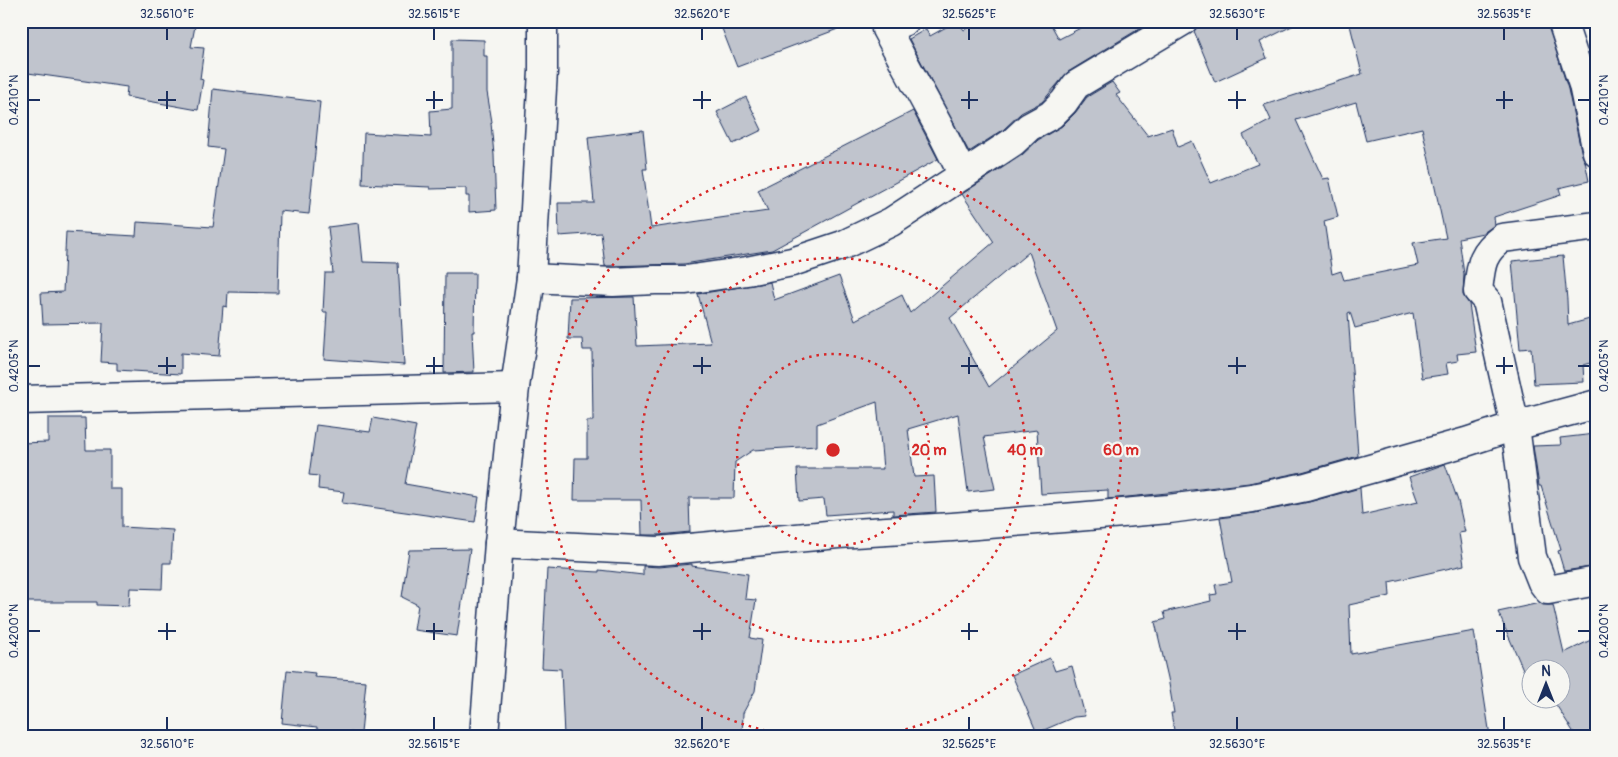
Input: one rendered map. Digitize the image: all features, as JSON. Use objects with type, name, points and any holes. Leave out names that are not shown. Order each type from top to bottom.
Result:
[{"type":"street","points":[[484,736],[499,543],[515,388],[531,278],[543,21]]},
{"type":"street","points":[[531,278],[613,282],[686,280],[792,262],[843,244],[891,222],[963,175],[1013,142],[1029,127],[1051,115],[1076,85],[1184,21]]},
{"type":"street","points":[[1562,21],[1584,85],[1597,152]]},
{"type":"street","points":[[891,24],[963,175]]},
{"type":"street","points":[[1597,226],[1502,238],[1490,247],[1482,263],[1478,291],[1487,301],[1515,426],[1532,557],[1542,582],[1548,590],[1597,581]]},
{"type":"street","points":[[21,400],[515,388]]},
{"type":"street","points":[[499,543],[658,551],[818,536],[1169,509],[1252,498],[1306,487],[1597,404]]},
{"type":"building","points":[[21,21],[85,28],[86,21],[196,21],[191,47],[204,48],[200,79],[203,80],[198,110],[126,97],[127,87],[21,72]]},
{"type":"building","points":[[719,21],[851,21],[851,24],[737,67]]},
{"type":"building","points":[[957,21],[964,30],[980,21],[1049,21],[1059,39],[1094,21],[1152,21],[1068,72],[1042,102],[1021,113],[1003,130],[969,152],[909,39],[926,29],[930,36]]},
{"type":"building","points":[[1199,21],[1302,21],[1260,42],[1267,58],[1215,82],[1194,31]]},
{"type":"building","points":[[1349,21],[1547,21],[1568,89],[1589,181],[1559,188],[1561,195],[1494,217],[1495,225],[1483,233],[1459,238],[1464,274],[1463,295],[1469,304],[1476,352],[1457,354],[1458,361],[1446,363],[1448,374],[1422,378],[1413,313],[1355,328],[1350,312],[1348,313],[1358,456],[1302,472],[1249,483],[1167,493],[1108,499],[1108,490],[1041,494],[1037,430],[984,437],[995,489],[968,492],[958,414],[908,429],[914,477],[934,476],[936,512],[893,515],[893,510],[826,515],[824,499],[799,501],[797,469],[883,469],[877,402],[817,424],[817,446],[753,450],[735,462],[734,498],[689,498],[690,532],[642,535],[641,500],[574,500],[575,458],[587,458],[587,421],[593,421],[592,350],[583,350],[582,339],[568,339],[570,298],[634,297],[637,346],[711,343],[698,294],[770,282],[774,300],[839,276],[855,320],[902,295],[910,313],[994,242],[962,194],[1022,155],[1038,140],[1062,126],[1087,97],[1112,82],[1120,93],[1116,95],[1148,136],[1172,128],[1178,147],[1192,141],[1211,183],[1258,164],[1243,135],[1271,120],[1264,105],[1362,74]],"holes":[[[1356,102],[1366,141],[1422,128],[1446,238],[1413,243],[1418,265],[1344,280],[1341,271],[1332,274],[1324,221],[1338,217],[1329,178],[1323,179],[1296,120]],[[1029,252],[1057,331],[989,387],[950,318]]]},
{"type":"building","points":[[452,39],[484,40],[484,56],[487,56],[487,92],[492,122],[496,210],[469,212],[469,196],[466,196],[466,188],[430,189],[430,187],[362,184],[364,133],[431,137],[430,111],[452,109]]},
{"type":"building","points":[[213,89],[320,102],[309,214],[280,211],[278,293],[228,292],[227,307],[223,306],[219,356],[181,353],[181,374],[117,370],[117,363],[101,362],[103,323],[43,324],[41,293],[63,292],[66,232],[136,236],[137,222],[213,227],[224,149],[208,147]]},
{"type":"building","points":[[746,97],[762,130],[733,144],[717,112]]},
{"type":"building","points":[[913,111],[938,159],[772,250],[684,264],[605,266],[601,233],[559,236],[558,203],[594,203],[588,137],[643,130],[647,169],[643,169],[651,228],[768,211],[758,190]]},
{"type":"building","points":[[359,223],[363,262],[398,263],[404,365],[324,359],[327,312],[323,312],[325,273],[333,273],[328,227]]},
{"type":"building","points":[[1563,256],[1568,325],[1597,317],[1597,361],[1583,365],[1584,382],[1534,384],[1531,348],[1520,349],[1512,261]]},
{"type":"building","points":[[445,273],[475,273],[474,332],[472,332],[474,372],[444,373]]},
{"type":"building","points":[[48,418],[85,418],[86,450],[110,450],[110,489],[122,489],[122,527],[173,530],[171,563],[163,563],[162,589],[130,588],[129,606],[97,605],[97,602],[21,602],[21,443],[48,442]]},
{"type":"building","points":[[373,418],[416,426],[405,484],[479,497],[475,522],[342,503],[344,492],[318,489],[319,476],[309,475],[316,425],[370,432]]},
{"type":"building","points":[[1595,434],[1597,451],[1597,566],[1564,571],[1558,551],[1561,550],[1541,486],[1539,486],[1533,446],[1561,445],[1560,438]]},
{"type":"building","points":[[1445,464],[1458,501],[1465,532],[1459,533],[1464,565],[1389,582],[1390,596],[1349,605],[1351,654],[1474,631],[1490,736],[1175,736],[1171,713],[1174,713],[1168,678],[1155,622],[1166,619],[1164,612],[1211,601],[1210,595],[1217,594],[1215,585],[1232,582],[1220,518],[1309,502],[1360,488],[1362,515],[1418,502],[1409,477]]},
{"type":"building","points":[[470,549],[457,636],[414,630],[418,605],[402,597],[409,550]]},
{"type":"building","points":[[692,564],[692,566],[748,574],[745,599],[756,600],[750,638],[762,640],[755,691],[743,713],[742,736],[628,736],[627,734],[564,736],[561,669],[542,668],[547,569],[599,572],[599,570],[643,575],[643,566],[659,567]]},
{"type":"building","points":[[1540,603],[1543,605],[1553,605],[1564,653],[1597,637],[1597,736],[1576,736],[1559,710],[1570,710],[1570,660],[1520,660],[1520,662],[1498,612]]},
{"type":"building","points":[[1050,658],[1055,671],[1072,666],[1085,716],[1074,717],[1037,733],[1012,675]]},
{"type":"building","points":[[287,670],[315,673],[314,677],[366,681],[361,733],[317,730],[317,727],[282,723]]}]
